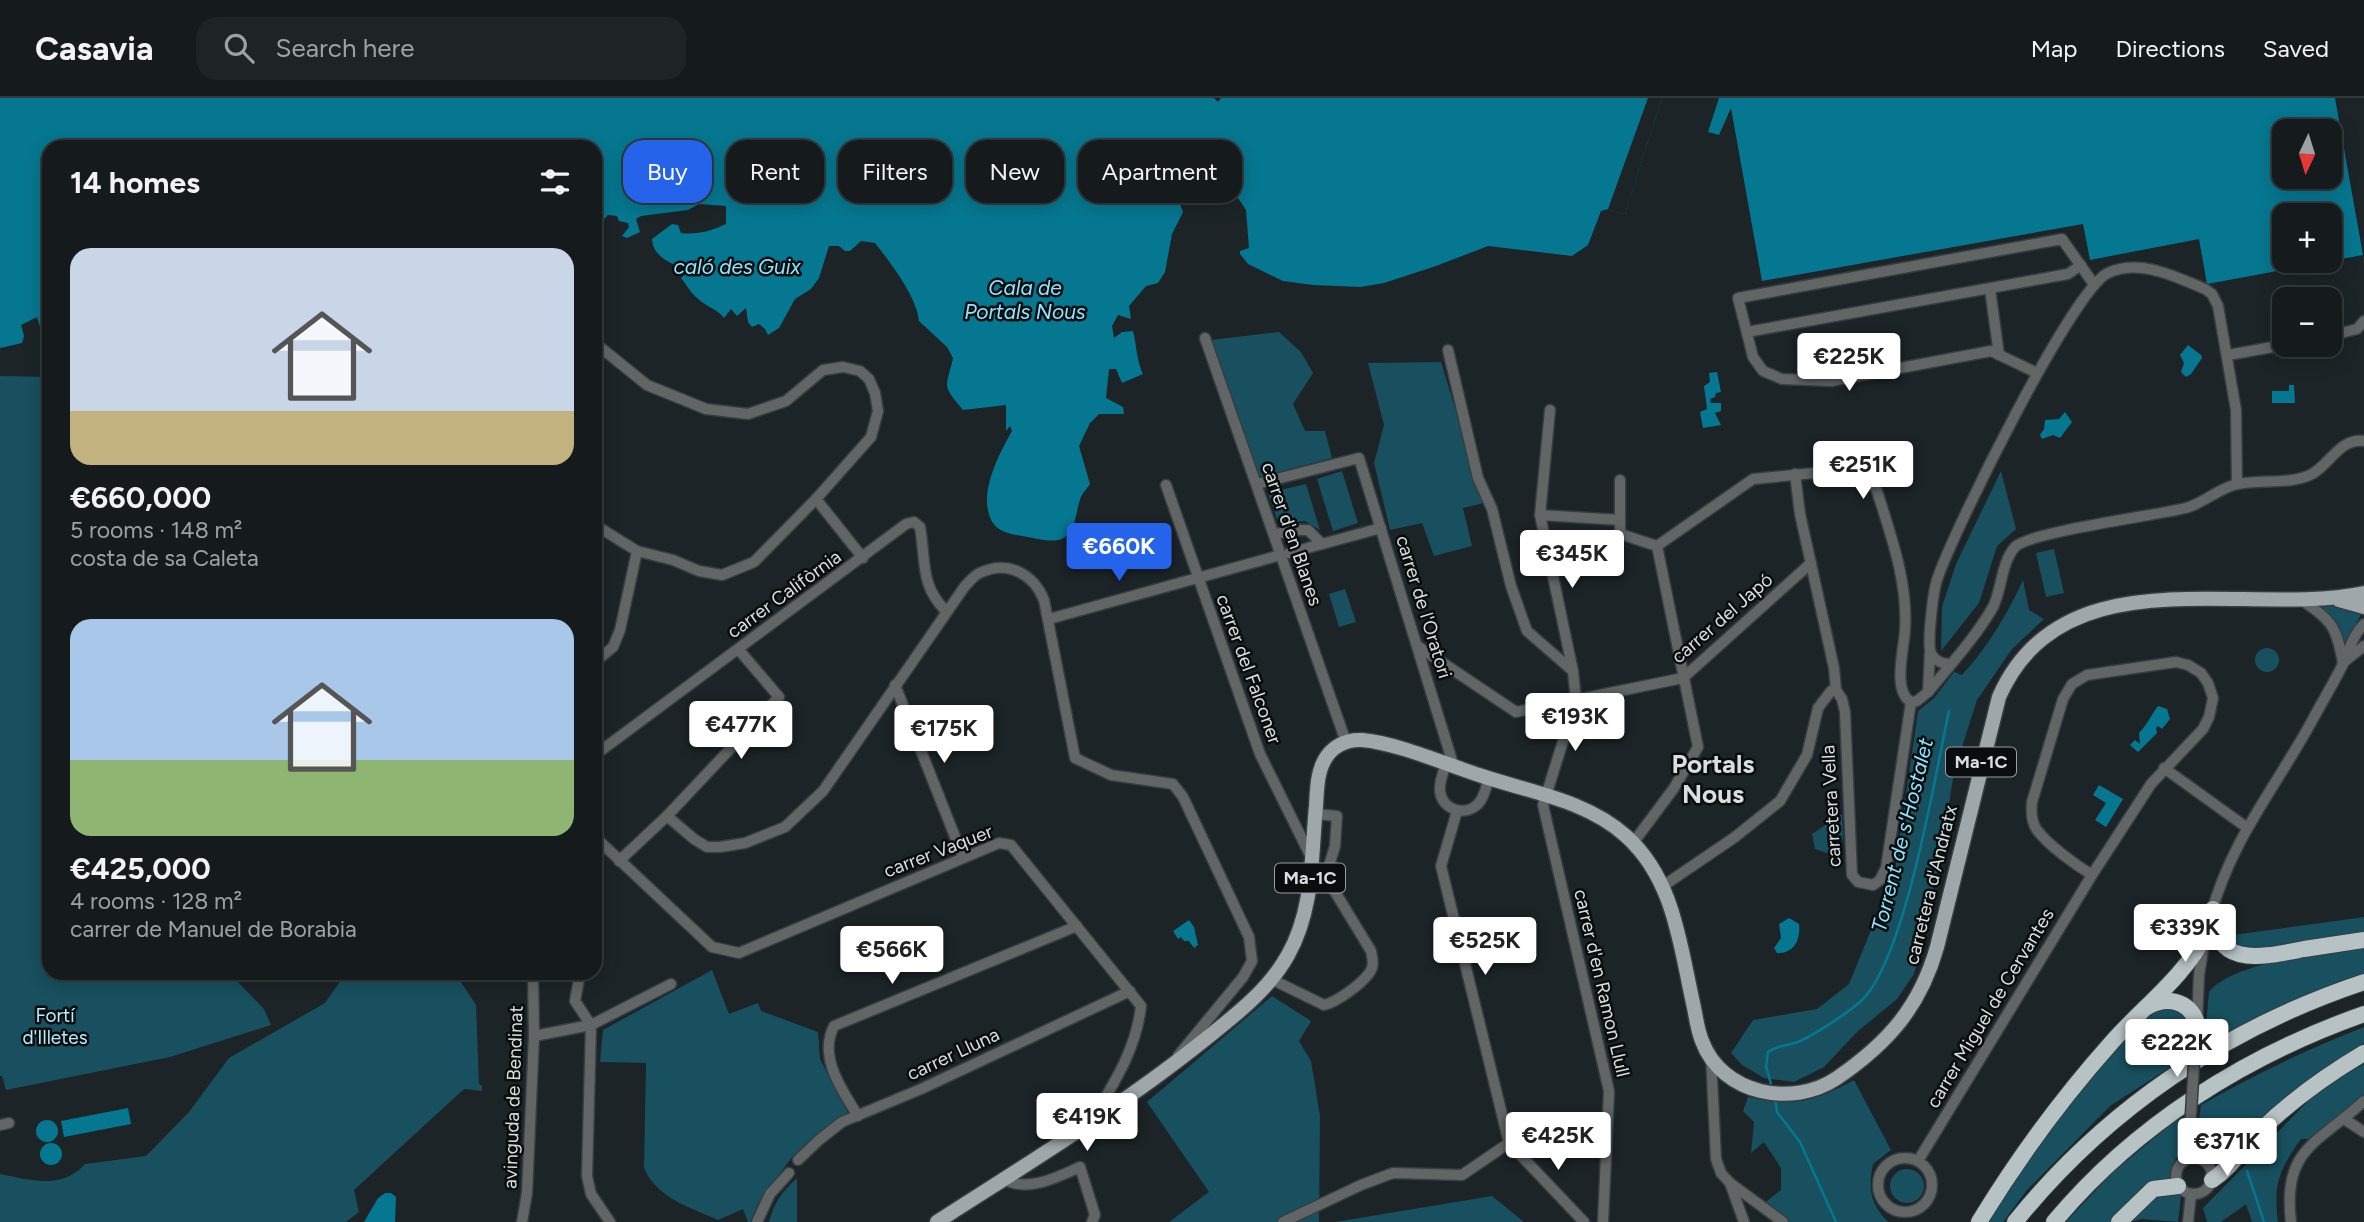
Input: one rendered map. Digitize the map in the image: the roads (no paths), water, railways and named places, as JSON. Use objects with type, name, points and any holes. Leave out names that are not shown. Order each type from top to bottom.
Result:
[{"type":"highway","points":[[2213,909],[2217,937],[2226,948],[2239,955],[2259,956],[2364,940]]},
{"type":"highway","points":[[1979,1222],[2013,1167],[2052,1113],[2139,1012],[2190,960],[2206,934]]},
{"type":"highway","points":[[2015,1222],[2079,1151],[2136,1102],[2172,1076],[2262,1024],[2364,982]]},
{"type":"highway","points":[[2139,1012],[2162,1001],[2176,1001],[2192,1012],[2196,1027]]},
{"type":"highway","points":[[2054,1222],[2082,1190],[2123,1152],[2191,1100],[2230,1075],[2276,1051],[2364,1014]]},
{"type":"highway","points":[[2212,1180],[2225,1171],[2250,1141],[2286,1107],[2322,1079],[2364,1053]]},
{"type":"highway","points":[[2119,1222],[2153,1189],[2185,1190]]},
{"type":"main road","name":"carretera d'Andratx","points":[[1346,742],[1356,740],[1376,743],[1545,796],[1600,817],[1633,843],[1664,886],[1701,1040],[1711,1057],[1731,1077],[1757,1090],[1774,1095],[1792,1094],[1823,1086],[1853,1066],[1892,1031],[1919,997],[1932,963],[1999,696],[2016,665],[2030,649],[2064,624],[2084,614],[2111,606],[2171,599],[2335,599],[2364,593]]},
{"type":"main road","name":"carretera d'Andratx","points":[[2335,599],[2364,607]]},
{"type":"main road","name":"Ma-1C","points":[[937,1222],[1089,1125],[1166,1070],[1239,1012],[1273,980],[1303,924],[1321,766],[1330,752],[1346,742]]},
{"type":"street","points":[[2036,373],[1991,351],[1831,381],[1782,379],[1763,371],[1754,357],[1738,298],[2062,239],[2093,284]]},
{"type":"street","points":[[1747,332],[2068,274],[2081,265]]},
{"type":"street","points":[[1928,692],[1934,591],[1938,576],[2036,373],[2093,284],[2108,273],[2141,267],[2205,289],[2212,294],[2218,306],[2236,410],[2237,484]]},
{"type":"street","points":[[1990,289],[1999,355]]},
{"type":"street","points":[[2342,333],[2357,329],[2364,321]]},
{"type":"street","name":"carrer d'en Blanes","points":[[1205,338],[1346,742]]},
{"type":"street","points":[[2228,355],[2272,347]]},
{"type":"street","points":[[602,349],[647,385],[706,409],[748,414],[786,401],[823,370],[843,367],[860,371],[869,379],[876,393],[878,411],[871,437],[816,499],[754,562],[722,575],[699,571],[673,560],[637,551],[602,529]]},
{"type":"street","points":[[1448,350],[1478,478],[1492,509],[1511,586],[1527,631],[1573,671]]},
{"type":"street","points":[[1545,796],[1576,700],[1573,671],[1540,515],[1550,410]]},
{"type":"street","points":[[1657,546],[1753,479],[1796,474],[1857,472],[1870,479],[1877,491],[1901,573],[1906,628],[1900,685],[1906,699],[1911,702],[1917,701],[1928,692],[1992,608],[2008,561],[2016,547],[2027,541],[2081,528],[2188,507],[2237,484],[2297,480],[2314,473],[2346,443],[2364,440]]},
{"type":"street","name":"carrer de l'Oratori","points":[[1257,484],[1359,458],[1419,648],[1450,766]]},
{"type":"street","points":[[1664,886],[1735,837],[1780,801],[1807,755],[1818,708],[1831,691],[1836,690],[1834,668],[1800,514],[1796,474]]},
{"type":"street","points":[[1620,480],[1620,534],[1657,546]]},
{"type":"street","name":"carrer del Falconer","points":[[1166,485],[1260,754],[1312,859]]},
{"type":"street","points":[[816,499],[863,558]]},
{"type":"street","points":[[1540,515],[1620,520]]},
{"type":"street","name":"carrer Califòrnia","points":[[602,750],[906,524],[914,522],[920,527],[927,585],[935,600],[946,611]]},
{"type":"street","points":[[1289,553],[1381,528]]},
{"type":"street","points":[[1274,535],[1291,530],[1308,530],[1322,544]]},
{"type":"street","points":[[1633,843],[1674,788],[1698,747],[1657,546]]},
{"type":"street","points":[[602,656],[613,647],[620,630],[637,551]]},
{"type":"street","points":[[1049,619],[1277,556]]},
{"type":"street","name":"carrer del Japó","points":[[1419,648],[1516,712],[1684,678],[1811,563]]},
{"type":"street","points":[[667,816],[707,847],[720,848],[746,843],[785,827],[823,791],[965,586],[978,574],[993,569],[1008,568],[1022,572],[1039,587],[1049,619],[1075,758],[1111,775],[1173,784],[1182,797],[1249,937],[1252,961],[1243,976],[1166,1070]]},
{"type":"street","points":[[2299,599],[2332,623],[2343,663]]},
{"type":"street","points":[[2193,1158],[2190,1130],[2201,960],[2213,909],[2224,875],[2246,827],[2302,739],[2343,663],[2356,632],[2364,624]]},
{"type":"street","points":[[2343,663],[2364,646]]},
{"type":"street","points":[[619,861],[667,816],[779,697],[739,650]]},
{"type":"street","points":[[1930,651],[1937,661],[1951,664]]},
{"type":"street","name":"carrer Miguel de Cervantes","points":[[1918,1161],[2092,874],[2164,768],[2203,729],[2209,718],[2213,698],[2208,682],[2188,665],[2176,662],[2087,675],[2072,684],[2063,699],[2031,812],[2036,829],[2092,874]]},
{"type":"street","points":[[895,685],[963,857]]},
{"type":"street","name":"carretera Vella","points":[[1836,690],[1842,699],[1845,712],[1852,875],[1858,883],[1873,886],[1880,880],[1886,868],[1911,702]]},
{"type":"street","points":[[1450,766],[1440,783],[1440,793],[1447,805],[1457,811],[1476,806],[1489,779]]},
{"type":"street","points":[[2164,768],[2246,827]]},
{"type":"street","name":"carrer d'en Ramon Llull","points":[[1545,796],[1543,805],[1609,1091],[1603,1222]]},
{"type":"street","points":[[1457,811],[1441,866],[1509,1143],[1584,1222]]},
{"type":"street","points":[[1273,980],[1324,1005],[1335,1002],[1369,974],[1374,964],[1371,951],[1329,882],[1328,869],[1335,846],[1337,816],[1315,814]]},
{"type":"street","name":"carrer Vaquer","points":[[602,844],[712,947],[739,953],[963,857],[999,843],[1012,845],[1142,1006],[1139,1027],[1126,1064],[1089,1125]]},
{"type":"street","points":[[858,1116],[835,1078],[828,1051],[829,1035],[834,1026],[1077,926]]},
{"type":"street","name":"avinguda de Bendinat","points":[[522,1222],[527,1194],[534,1037],[533,980]]},
{"type":"street","points":[[579,980],[575,1001],[592,1025],[587,1176],[591,1194],[610,1222]]},
{"type":"street","points":[[534,1037],[592,1025],[671,984]]},
{"type":"street","name":"carrer Lluna","points":[[798,1160],[842,1122],[921,1089],[1130,990]]},
{"type":"street","points":[[1711,1057],[1716,1159],[1721,1173],[1730,1183],[1783,1222]]},
{"type":"street","points":[[2291,1222],[2289,1192],[2295,1165],[2310,1147],[2364,1101]]},
{"type":"street","points":[[2344,1119],[2364,1132]]},
{"type":"street","points":[[1283,1222],[1393,1173],[1462,1175],[1509,1143]]},
{"type":"street","points":[[1910,1158],[1918,1161],[1925,1166],[1933,1182],[1928,1200],[1914,1211],[1896,1210],[1882,1199],[1879,1191],[1880,1174],[1885,1166],[1895,1160],[1910,1158]]},
{"type":"street","points":[[2185,1190],[2202,1193],[2212,1180],[2208,1164],[2193,1158],[2178,1168],[2176,1180],[2185,1190],[2188,1222]]},
{"type":"street","points":[[1004,1179],[1012,1184],[1048,1181],[1080,1167],[1095,1215],[1092,1222]]},
{"type":"street","points":[[757,1222],[769,1194],[789,1173]]},
{"type":"street","points":[[1730,1183],[1744,1222]]},
{"type":"water","points":[[0,98],[1214,98],[1218,102],[1221,98],[1662,98],[1625,214],[1608,209],[1601,211],[1588,245],[1572,256],[1488,246],[1384,283],[1360,287],[1283,281],[1248,264],[1240,254],[1240,251],[1249,248],[1246,210],[1241,203],[1242,140],[1078,140],[1078,203],[1180,203],[1183,212],[1172,234],[1165,272],[1158,283],[1146,286],[1129,306],[1131,319],[1118,315],[1112,326],[1114,338],[1122,332],[1133,331],[1143,374],[1122,383],[1116,369],[1109,369],[1106,398],[1123,407],[1124,414],[1099,414],[1090,423],[1079,446],[1090,484],[1081,497],[1069,534],[1052,541],[1009,533],[1000,530],[993,523],[988,513],[988,489],[996,463],[1012,431],[1010,426],[1006,431],[1006,405],[963,410],[956,402],[947,386],[953,358],[947,347],[919,321],[908,291],[875,243],[861,241],[850,251],[839,246],[829,246],[819,278],[811,289],[795,299],[779,328],[768,335],[759,324],[752,327],[748,322],[746,308],[737,316],[731,309],[724,318],[699,300],[681,278],[690,270],[666,260],[653,246],[652,239],[672,224],[678,225],[681,233],[687,233],[704,232],[726,224],[726,206],[699,204],[688,210],[641,216],[636,219],[640,232],[627,238],[622,236],[629,227],[628,223],[619,221],[617,216],[608,215],[602,221],[602,140],[42,140],[42,333],[37,317],[21,325],[24,336],[22,343],[0,348]]},
{"type":"water","points":[[1719,98],[2364,98],[2364,264],[2363,255],[2342,259],[2342,203],[2272,203],[2272,272],[2207,284],[2199,239],[2090,260],[2083,224],[1762,281],[1731,108],[1719,135],[1708,132]]},
{"type":"water","points":[[2188,345],[2202,358],[2186,377],[2181,372],[2184,363],[2180,355]]},
{"type":"water","points":[[1717,372],[1721,392],[1710,399],[1711,403],[1721,403],[1721,411],[1715,413],[1721,425],[1703,428],[1700,412],[1707,409],[1704,386],[1710,382],[1709,373]]},
{"type":"water","points":[[2289,385],[2294,385],[2295,403],[2272,403],[2272,391],[2289,391]]},
{"type":"water","points":[[2065,412],[2072,422],[2060,438],[2053,435],[2042,439],[2040,435],[2045,420],[2059,419]]},
{"type":"water","points":[[2158,706],[2167,709],[2170,719],[2162,729],[2158,726],[2156,728],[2157,733],[2138,752],[2130,745],[2135,740],[2140,744],[2139,733]]},
{"type":"water","points":[[2099,785],[2123,799],[2106,827],[2095,820],[2106,803],[2093,795]]},
{"type":"water","points":[[1789,918],[1799,924],[1799,935],[1792,948],[1777,953],[1774,948],[1781,938],[1779,924]]},
{"type":"water","points":[[1189,920],[1194,927],[1198,945],[1194,948],[1189,941],[1184,941],[1181,937],[1178,939],[1173,931]]},
{"type":"water","points":[[128,1108],[131,1124],[64,1137],[61,1121]]},
{"type":"water","points":[[47,1120],[55,1123],[58,1131],[55,1139],[47,1142],[39,1139],[36,1131],[39,1123]]},
{"type":"water","points":[[51,1143],[59,1146],[62,1154],[59,1162],[51,1165],[43,1162],[40,1154],[43,1146]]},
{"type":"water","points":[[385,1193],[396,1197],[395,1222],[364,1222],[378,1198]]},
{"type":"waterway","name":"Torrent de s'Hostalet","points":[[1772,1088],[1766,1066],[1768,1052],[1798,1042],[1831,1023],[1861,1001],[1877,979],[1891,948],[1916,865],[1949,711]]},
{"type":"waterway","name":"Torrent de s'Hostalet","points":[[1775,1098],[1777,1112],[1800,1142],[1836,1222]]},
{"type":"waterway","points":[[2247,1171],[2264,1222]]},
{"type":"district","name":"Portals Nous","points":[[1713,779]]},
{"type":"water label","name":"caló des Guix","points":[[737,266]]},
{"type":"water label","name":"Cala de Portals Nous","points":[[1025,299]]},
{"type":"park label","name":"Fortí d'Illetes","points":[[55,1026]]}]
